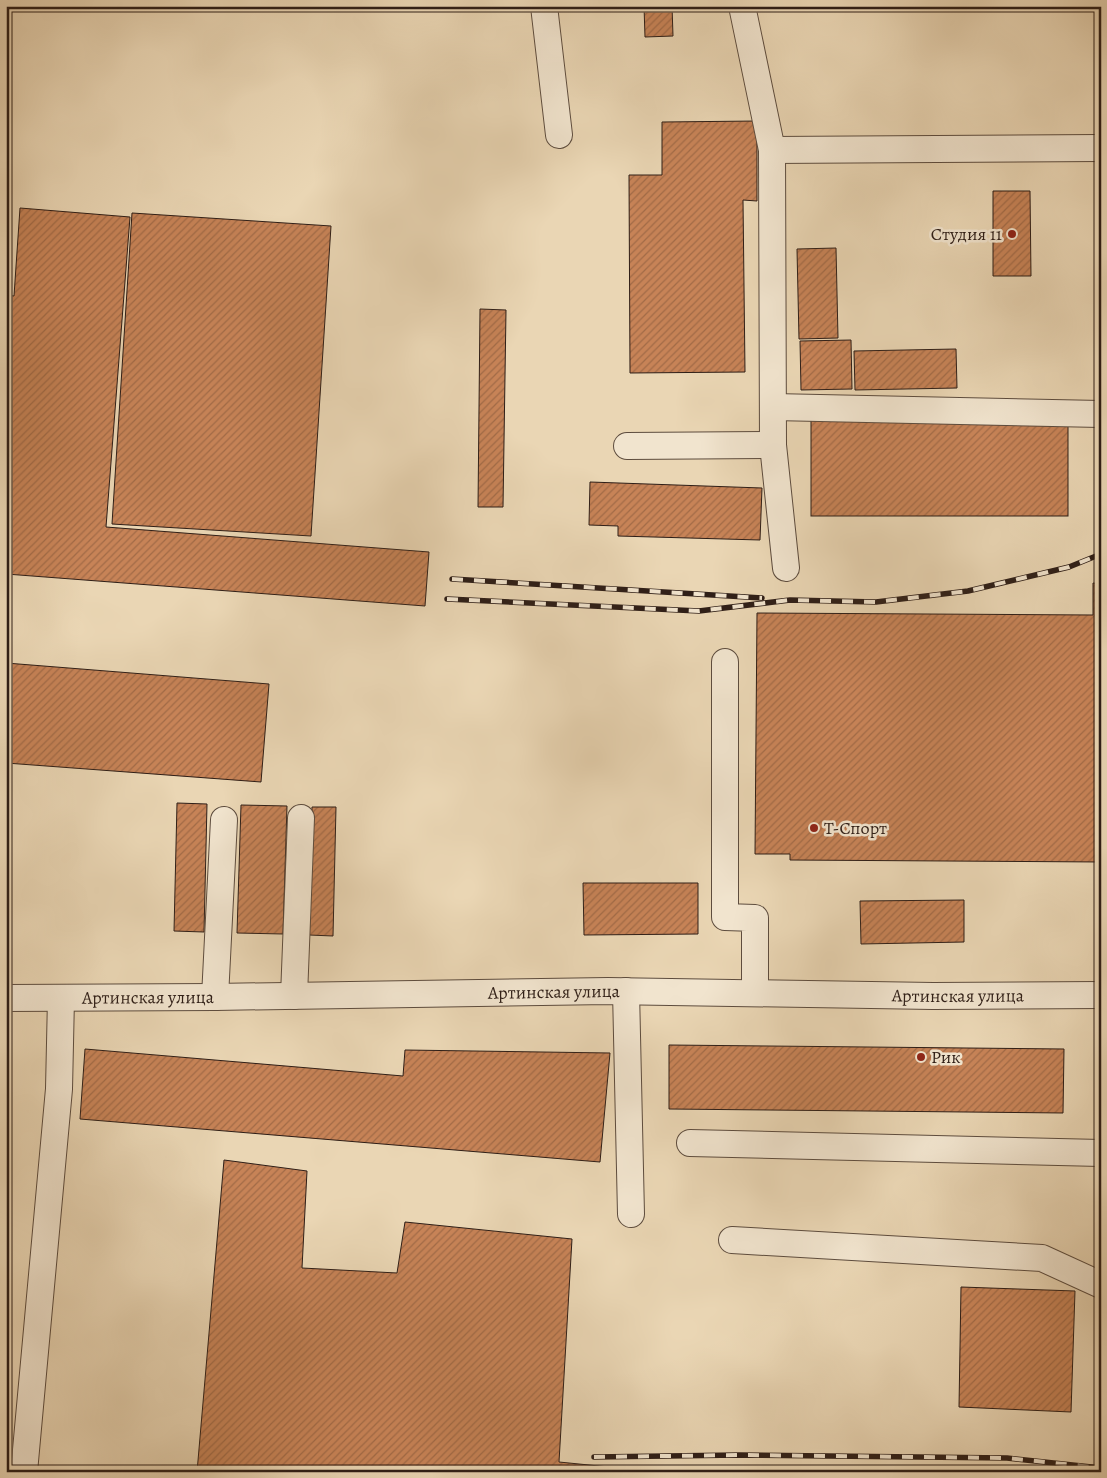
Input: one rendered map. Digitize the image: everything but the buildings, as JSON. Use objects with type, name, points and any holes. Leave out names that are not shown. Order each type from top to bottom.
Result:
[{"type":"street","points":[[544,6],[559,135]]},
{"type":"street","points":[[742,6],[772,150],[773,445],[786,568]]},
{"type":"street","points":[[772,150],[1101,148]]},
{"type":"street","points":[[773,407],[1101,414]]},
{"type":"street","points":[[627,446],[773,445]]},
{"type":"street","points":[[726,662],[725,917],[755,918],[755,993]]},
{"type":"street","points":[[294,996],[301,818]]},
{"type":"street","points":[[215,997],[224,820]]},
{"type":"street","points":[[626,991],[631,1214]]},
{"type":"street","name":"Артинская улица","points":[[6,998],[626,991],[933,996],[1101,995]]},
{"type":"street","points":[[24,1472],[59,1088],[61,998]]},
{"type":"street","points":[[690,1143],[1101,1153]]},
{"type":"street","points":[[732,1240],[1042,1258],[1101,1285]]},
{"type":"railway","points":[[447,599],[699,611],[790,600],[876,602],[968,591],[1069,567],[1101,554]]},
{"type":"railway","points":[[452,579],[762,598]]},
{"type":"railway","points":[[594,1457],[739,1455],[1007,1458],[1101,1468]]},
{"type":"place","name":"Студия 11","points":[[1012,234]]},
{"type":"place","name":"Т-Спорт","points":[[814,828]]},
{"type":"place","name":"Рик","points":[[921,1057]]}]
